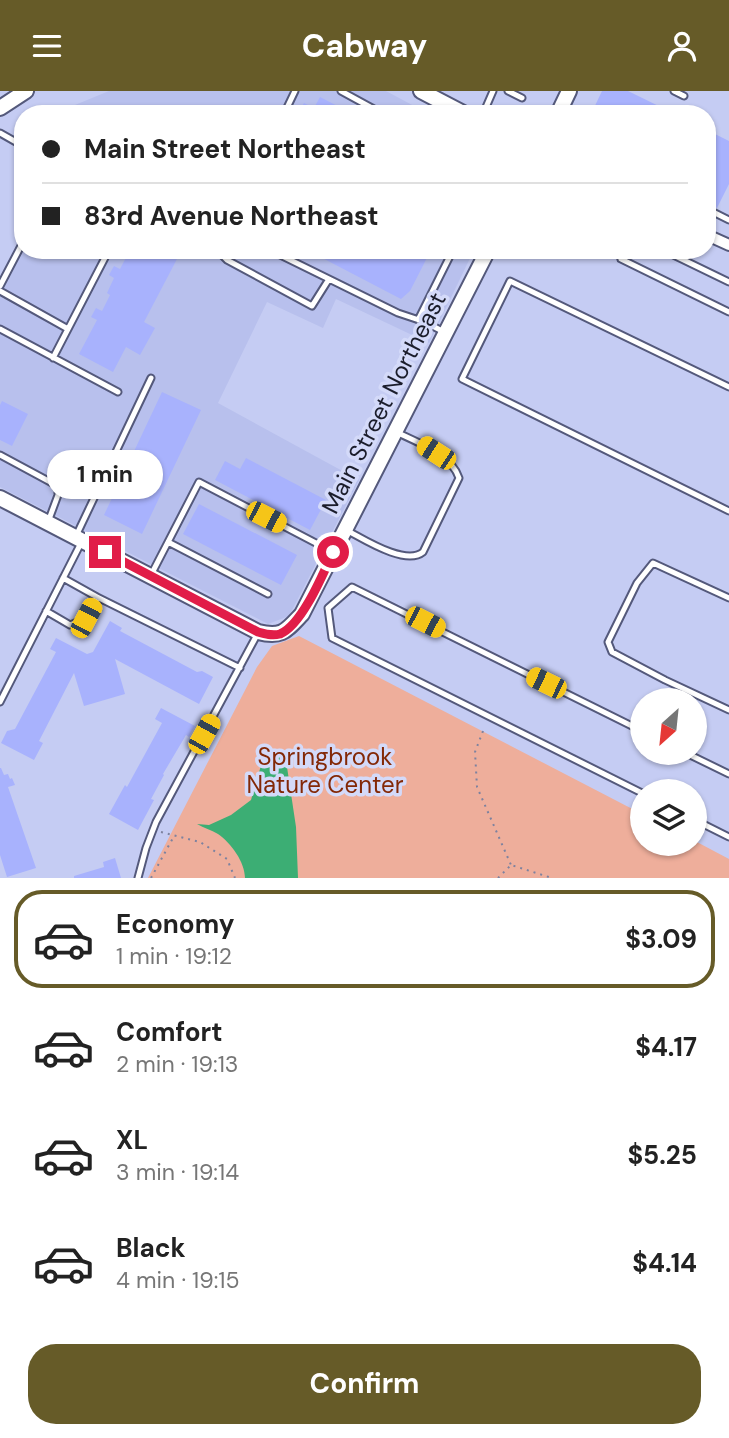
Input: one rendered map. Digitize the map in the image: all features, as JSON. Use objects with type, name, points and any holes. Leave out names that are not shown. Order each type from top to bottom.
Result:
[{"type":"street","points":[[0,107],[26,91]]},
{"type":"street","points":[[421,91],[448,105]]},
{"type":"street","name":"Main Street Northeast","points":[[258,632],[271,635],[281,633],[302,614],[483,259]]},
{"type":"street","points":[[0,498],[258,632]]},
{"type":"lane","points":[[341,91],[367,105]]},
{"type":"lane","points":[[508,91],[522,97]]},
{"type":"lane","points":[[674,91],[684,96]]},
{"type":"lane","points":[[14,259],[0,288],[68,329]]},
{"type":"lane","points":[[53,358],[104,259]]},
{"type":"lane","points":[[226,259],[312,306],[329,279]]},
{"type":"lane","points":[[288,259],[445,333]]},
{"type":"lane","points":[[418,320],[448,259]]},
{"type":"lane","points":[[621,259],[729,313]]},
{"type":"lane","points":[[683,259],[729,282]]},
{"type":"lane","points":[[729,378],[727,386],[510,281],[462,379],[729,511]]},
{"type":"lane","points":[[0,329],[118,392]]},
{"type":"lane","points":[[0,702],[63,578],[152,378]]},
{"type":"lane","points":[[345,529],[372,544],[405,557],[418,557],[423,552],[460,478],[449,462],[395,431]]},
{"type":"lane","points":[[0,455],[54,484],[58,495],[48,522]]},
{"type":"lane","points":[[151,575],[199,482],[333,552]]},
{"type":"lane","points":[[168,542],[268,594]]},
{"type":"lane","points":[[729,598],[653,563],[637,583],[608,642],[612,652],[729,710]]},
{"type":"lane","points":[[63,578],[240,668]]},
{"type":"lane","points":[[328,608],[352,587],[630,725]]},
{"type":"lane","points":[[46,611],[70,625],[86,618],[97,597]]},
{"type":"lane","points":[[310,598],[328,608]]},
{"type":"lane","points":[[328,608],[332,638],[630,787]]},
{"type":"lane","points":[[138,878],[153,829],[258,632]]},
{"type":"lane","points":[[707,763],[729,774]]},
{"type":"lane","points":[[707,826],[729,837]]},
{"type":"path","points":[[483,731],[475,752],[477,787],[511,865],[552,878]]},
{"type":"path","points":[[153,829],[200,842],[227,859],[235,878]]},
{"type":"path","points":[[151,878],[174,835]]},
{"type":"path","points":[[498,878],[511,865]]},
{"type":"shaded area","points":[[109,91],[386,91],[412,105],[75,105]]},
{"type":"shaded area","points":[[14,258],[470,259],[429,343],[336,299],[323,328],[267,302],[218,403],[359,480],[289,616],[268,624],[0,487],[0,287]]},
{"type":"shaded area","points":[[276,751],[287,767],[296,827],[298,878],[245,878],[240,859],[228,842],[197,824],[209,825],[231,815],[251,800],[262,762],[271,752]]},
{"type":"green space","name":"Springbrook Nature Center","points":[[299,636],[630,808],[630,856],[707,856],[707,847],[729,859],[729,878],[148,878],[257,667],[272,646]]},
{"type":"building","points":[[602,91],[628,91],[657,105],[595,105]]},
{"type":"building","points":[[320,97],[336,105],[316,105]]},
{"type":"building","points":[[716,134],[729,141],[729,184],[717,208]]},
{"type":"building","points":[[125,259],[177,259],[144,322],[155,328],[140,355],[126,347],[113,372],[79,354],[97,320],[91,317],[96,308],[102,311],[110,295],[107,293],[114,278],[109,275],[114,266],[120,269]]},
{"type":"building","points":[[324,259],[426,259],[410,291],[401,299]]},
{"type":"building","points":[[162,392],[201,410],[142,534],[104,515]]},
{"type":"building","points":[[2,401],[28,414],[12,446],[0,440]]},
{"type":"building","points":[[246,458],[326,500],[310,530],[215,480],[225,461],[240,469]]},
{"type":"building","points":[[199,504],[297,555],[281,585],[183,534]]},
{"type":"building","points":[[110,621],[122,628],[120,631],[197,672],[202,671],[213,677],[199,704],[115,659],[125,694],[84,706],[74,673],[39,741],[43,743],[34,760],[1,743],[7,731],[15,729],[56,652],[50,649],[56,638],[87,654],[93,652]]},
{"type":"building","points":[[161,708],[195,726],[189,737],[186,735],[163,774],[151,799],[154,800],[138,830],[109,814],[162,723],[155,719]]},
{"type":"building","points":[[0,768],[4,775],[8,774],[10,779],[12,778],[15,785],[8,787],[36,868],[7,877],[0,855]]},
{"type":"building","points":[[115,858],[121,878],[74,878],[104,867],[103,862]]},
{"type":"route","points":[[105,552],[258,632],[271,635],[281,633],[302,614],[333,552]]}]
